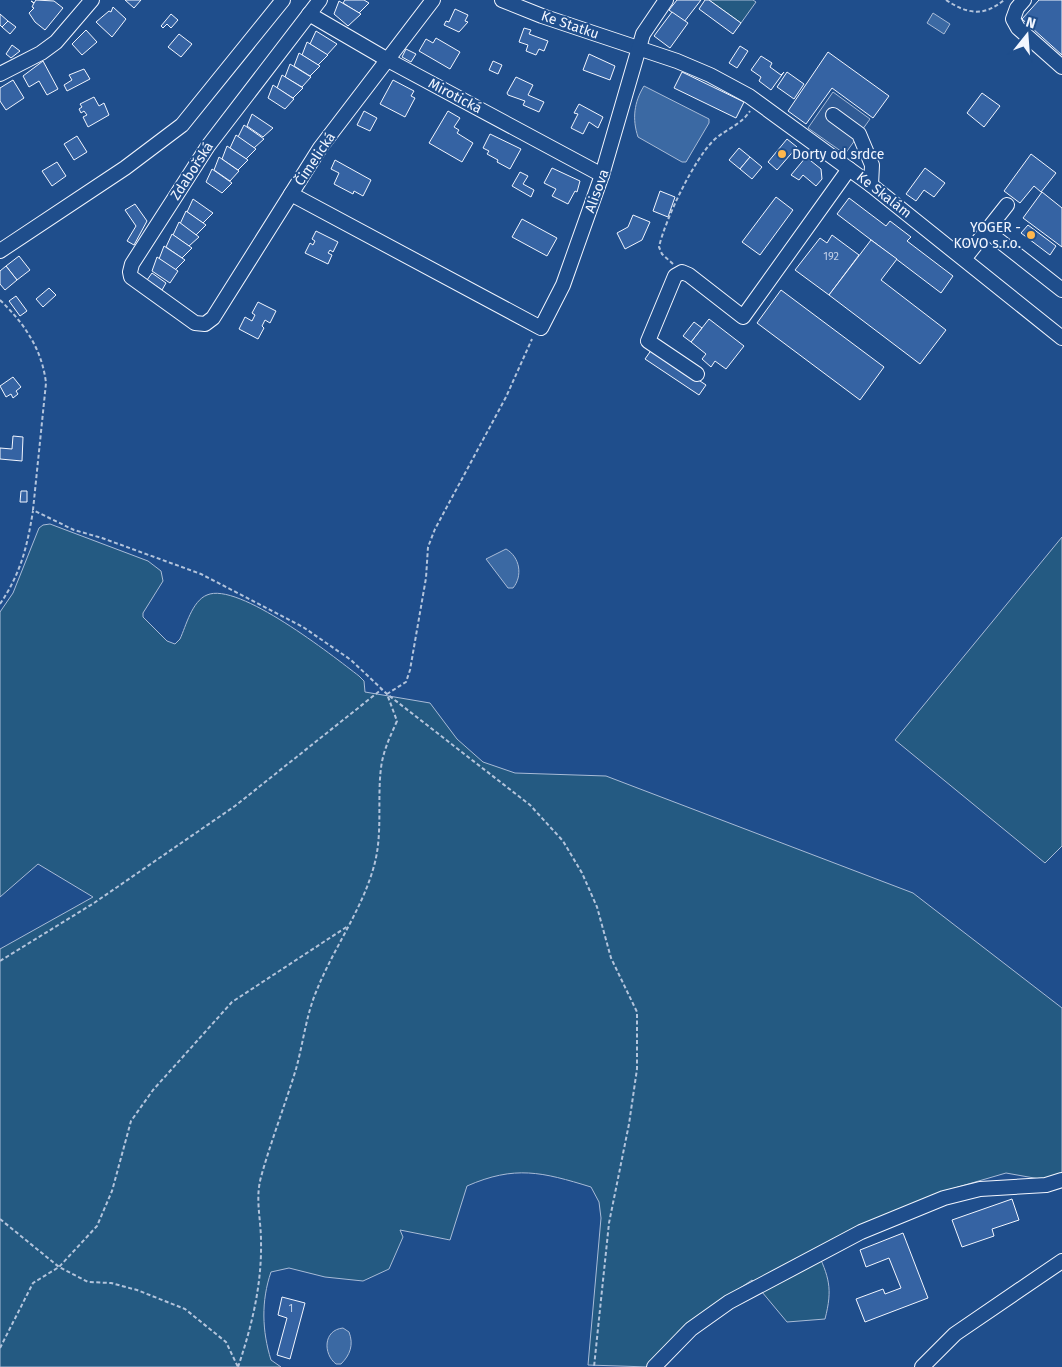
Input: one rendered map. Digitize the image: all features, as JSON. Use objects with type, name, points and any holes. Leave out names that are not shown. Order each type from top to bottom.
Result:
[{"type":"street","points":[[0,251],[125,168],[182,125],[283,0]]},
{"type":"street","name":"Zdabořská","points":[[205,324],[195,323],[132,277],[130,272],[132,264],[208,146],[320,0]]},
{"type":"street","name":"Čimelická","points":[[205,324],[213,318],[320,148],[433,0]]},
{"type":"street","name":"Ke Statku","points":[[502,0],[638,49]]},
{"type":"street","name":"Alisova","points":[[541,328],[563,285],[602,175],[643,34],[666,0]]},
{"type":"street","points":[[1024,0],[1017,8],[1014,19],[1018,28],[1062,67]]},
{"type":"street","points":[[0,74],[41,53],[56,42],[86,2]]},
{"type":"street","name":"Mirotická","points":[[309,14],[388,60],[602,175]]},
{"type":"street","name":"Ke Skalám","points":[[638,49],[677,61],[710,75],[757,102],[849,169],[965,258],[1062,338]]},
{"type":"street","points":[[833,115],[859,134],[872,165],[871,186]]},
{"type":"street","points":[[697,374],[648,341],[675,276],[682,272],[689,275],[743,317],[849,169]]},
{"type":"street","points":[[291,194],[541,328]]},
{"type":"street","points":[[965,258],[1007,205]]},
{"type":"street","points":[[986,231],[1062,290]]},
{"type":"street","points":[[654,1367],[691,1329],[729,1302],[861,1232],[944,1198],[980,1189],[1046,1185],[1062,1180]]},
{"type":"street","points":[[922,1367],[955,1334],[1062,1261]]},
{"type":"path","points":[[946,0],[967,12],[977,13],[989,10],[1004,0]]},
{"type":"path","points":[[682,272],[662,254],[659,247],[681,190],[712,142],[744,120],[757,102]]},
{"type":"path","points":[[0,300],[30,334],[44,370],[46,383],[34,510],[26,553],[17,576],[0,604]]},
{"type":"path","points":[[387,694],[406,682],[410,670],[426,578],[428,547],[435,529],[506,397],[534,335],[541,328]]},
{"type":"path","points":[[34,510],[74,530],[102,538],[201,574],[303,626],[351,660],[387,694],[530,805],[563,840],[582,873],[597,907],[611,958],[637,1012],[637,1069],[621,1166],[609,1223],[594,1367]]},
{"type":"path","points":[[0,961],[94,903],[235,806],[382,689]]},
{"type":"path","points":[[238,1367],[252,1325],[259,1274],[261,1241],[257,1205],[261,1179],[296,1067],[314,995],[367,888],[375,863],[381,769],[384,751],[397,721],[387,694]]},
{"type":"path","points":[[0,1348],[33,1283],[59,1267],[97,1226],[112,1191],[131,1121],[170,1069],[232,1002],[348,925]]},
{"type":"path","points":[[0,1219],[59,1267],[88,1282],[111,1283],[137,1290],[185,1309],[226,1342],[238,1367]]},
{"type":"shaded area","points":[[709,0],[753,0],[756,2],[741,23]]},
{"type":"shaded area","points":[[933,13],[950,24],[944,34],[927,23]]},
{"type":"shaded area","points":[[644,86],[709,119],[709,123],[686,162],[682,162],[638,137],[635,111],[638,98]]},
{"type":"shaded area","points":[[833,92],[870,119],[845,154],[808,128]]},
{"type":"shaded area","points":[[50,524],[148,561],[161,571],[163,581],[143,613],[143,617],[167,641],[175,644],[180,639],[193,608],[207,595],[221,594],[240,599],[262,609],[329,653],[364,681],[365,692],[430,703],[457,739],[483,762],[515,773],[606,776],[913,893],[1062,1008],[1062,1183],[1006,1173],[941,1192],[816,1249],[827,1275],[829,1299],[825,1319],[787,1322],[752,1280],[689,1323],[649,1367],[588,1365],[601,1218],[599,1202],[591,1187],[543,1175],[514,1173],[484,1179],[467,1186],[450,1240],[400,1230],[403,1237],[389,1269],[363,1281],[325,1277],[289,1268],[271,1272],[264,1305],[264,1327],[271,1360],[281,1367],[0,1367],[0,949],[93,897],[38,864],[0,897],[0,612],[13,593],[39,528]]},
{"type":"shaded area","points":[[1062,537],[1062,846],[1045,863],[895,740]]},
{"type":"shaded area","points":[[506,549],[511,552],[517,562],[519,572],[513,588],[508,588],[486,559]]},
{"type":"shaded area","points":[[343,1328],[349,1332],[351,1345],[344,1361],[341,1364],[336,1364],[329,1354],[327,1343],[332,1333]]},
{"type":"building","points":[[36,0],[54,1],[63,8],[45,30],[35,22],[29,13],[34,8],[32,7]]},
{"type":"building","points":[[125,0],[141,0],[134,8]]},
{"type":"building","points":[[345,0],[364,0],[369,3],[359,13],[343,3]]},
{"type":"building","points":[[677,0],[701,0],[684,22],[669,10]]},
{"type":"building","points":[[705,0],[709,0],[741,23],[733,34],[699,9]]},
{"type":"building","points":[[1039,0],[1062,0],[1062,55],[1022,19]]},
{"type":"building","points":[[339,1],[361,14],[348,26],[334,14]]},
{"type":"building","points":[[113,7],[126,19],[112,37],[96,22],[109,11],[111,12]]},
{"type":"building","points":[[455,9],[468,15],[465,21],[468,22],[459,32],[444,25],[446,21],[449,22]]},
{"type":"building","points":[[672,12],[688,23],[670,48],[654,36]]},
{"type":"building","points":[[0,14],[8,21],[2,27],[0,25]]},
{"type":"building","points":[[171,14],[178,20],[171,28],[167,24],[163,28],[161,26]]},
{"type":"building","points":[[8,21],[16,27],[10,34],[2,27]]},
{"type":"building","points":[[524,28],[531,30],[529,34],[548,41],[544,51],[539,49],[536,55],[526,51],[528,45],[519,42]]},
{"type":"building","points":[[86,30],[97,42],[82,55],[72,44]]},
{"type":"building","points":[[316,31],[337,44],[327,55],[310,44]]},
{"type":"building","points":[[179,34],[192,44],[181,57],[168,47]]},
{"type":"building","points":[[436,38],[460,52],[450,69],[419,51],[426,39],[433,43]]},
{"type":"building","points":[[307,42],[328,55],[318,65],[302,55]]},
{"type":"building","points":[[12,45],[20,51],[11,58],[6,54]]},
{"type":"building","points":[[740,46],[748,51],[737,68],[729,63]]},
{"type":"building","points":[[406,49],[416,54],[411,62],[402,57]]},
{"type":"building","points":[[828,52],[889,96],[873,118],[832,88],[806,124],[788,111]]},
{"type":"building","points":[[299,53],[320,66],[310,76],[294,66]]},
{"type":"building","points":[[589,54],[615,66],[610,80],[583,70]]},
{"type":"building","points":[[761,56],[772,63],[770,67],[781,75],[784,72],[771,90],[759,81],[761,77],[751,70]]},
{"type":"building","points":[[43,61],[58,89],[47,95],[39,81],[29,87],[23,76]]},
{"type":"building","points":[[493,61],[502,65],[498,74],[489,70]]},
{"type":"building","points":[[290,64],[311,77],[302,87],[285,77]]},
{"type":"building","points":[[84,69],[90,79],[67,91],[64,85],[72,80],[69,75]]},
{"type":"building","points":[[682,72],[744,102],[736,118],[674,88]]},
{"type":"building","points":[[787,72],[804,84],[794,99],[777,87]]},
{"type":"building","points":[[282,75],[303,88],[293,98],[277,88]]},
{"type":"building","points":[[516,77],[533,85],[528,95],[544,102],[539,112],[523,105],[525,101],[508,95],[507,93]]},
{"type":"building","points":[[13,80],[24,98],[6,110],[0,101],[0,88]]},
{"type":"building","points":[[393,80],[414,91],[411,96],[415,98],[405,117],[380,104]]},
{"type":"building","points":[[273,85],[294,99],[285,109],[268,98]]},
{"type":"building","points":[[982,93],[1000,106],[984,127],[967,113]]},
{"type":"building","points":[[94,97],[99,106],[104,103],[109,115],[88,127],[83,117],[87,115],[84,111],[81,113],[79,109],[82,107],[80,104]]},
{"type":"building","points":[[579,104],[603,117],[598,128],[589,122],[583,134],[571,128],[578,114],[574,113]]},
{"type":"building","points":[[364,111],[377,118],[370,131],[357,125]]},
{"type":"building","points":[[448,111],[460,118],[454,127],[459,130],[457,133],[473,143],[462,162],[429,143]]},
{"type":"building","points":[[252,114],[273,128],[263,137],[247,126]]},
{"type":"building","points":[[244,125],[264,139],[254,148],[238,137]]},
{"type":"building","points":[[490,134],[521,149],[510,169],[497,162],[498,160],[487,154],[489,151],[483,148]]},
{"type":"building","points":[[236,135],[256,149],[246,159],[230,148]]},
{"type":"building","points":[[77,136],[87,152],[74,160],[64,144]]},
{"type":"building","name":"Dorty od srdce","points":[[787,139],[797,147],[777,170],[768,162]]},
{"type":"building","points":[[227,146],[248,160],[238,170],[222,159]]},
{"type":"building","points":[[739,148],[750,157],[740,169],[729,160]]},
{"type":"building","points":[[1031,154],[1056,173],[1041,192],[1034,186],[1020,203],[1004,191]]},
{"type":"building","points":[[219,157],[239,171],[230,181],[214,170]]},
{"type":"building","points":[[750,157],[762,167],[752,179],[740,169]]},
{"type":"building","points":[[806,157],[821,169],[822,179],[816,186],[803,175],[799,180],[791,175]]},
{"type":"building","points":[[335,160],[371,180],[363,196],[354,191],[353,194],[334,184],[339,173],[331,169]]},
{"type":"building","points":[[57,162],[66,176],[52,186],[42,171]]},
{"type":"building","points":[[552,168],[580,181],[577,192],[575,191],[568,204],[552,196],[556,189],[544,183]]},
{"type":"building","points":[[925,168],[945,183],[934,197],[924,190],[916,201],[906,194]]},
{"type":"building","points":[[212,169],[232,183],[222,193],[206,182]]},
{"type":"building","points":[[520,172],[528,176],[523,184],[534,190],[531,197],[512,186]]},
{"type":"building","points":[[660,191],[675,197],[668,217],[653,211]]},
{"type":"building","points":[[1042,192],[1062,208],[1062,247],[1023,218]]},
{"type":"building","points":[[776,197],[793,210],[760,255],[742,242]]},
{"type":"building","points":[[849,198],[886,226],[890,221],[911,237],[907,241],[953,276],[941,293],[837,214]]},
{"type":"building","points":[[193,199],[213,213],[203,223],[187,212]]},
{"type":"building","points":[[135,204],[147,221],[134,245],[127,241],[136,226],[125,210]]},
{"type":"building","points":[[186,211],[206,225],[196,235],[180,224]]},
{"type":"building","points":[[633,215],[650,222],[642,240],[625,249],[617,233],[628,227]]},
{"type":"building","points":[[522,219],[557,238],[547,256],[512,237]]},
{"type":"building","points":[[179,222],[199,237],[189,246],[173,235]]},
{"type":"building","points":[[1028,225],[1056,246],[1050,255],[1021,233]]},
{"type":"building","points":[[316,231],[338,242],[333,252],[330,250],[328,253],[332,255],[328,264],[305,253],[310,243],[313,245],[315,241],[312,239]]},
{"type":"building","points":[[172,234],[192,248],[182,258],[166,247]]},
{"type":"building","points":[[832,235],[859,255],[829,295],[795,270],[820,238],[827,243]]},
{"type":"building","points":[[871,240],[897,259],[881,280],[946,330],[920,364],[829,295]]},
{"type":"building","points":[[164,246],[185,260],[175,270],[159,259]]},
{"type":"building","points":[[19,256],[30,270],[17,280],[6,266]]},
{"type":"building","points":[[157,257],[178,271],[170,283],[152,271]]},
{"type":"building","points":[[6,266],[17,280],[5,290],[0,284],[0,271]]},
{"type":"building","points":[[152,273],[166,283],[162,290],[147,280]]},
{"type":"building","points":[[49,288],[56,295],[43,307],[36,299]]},
{"type":"building","points":[[781,290],[884,367],[860,400],[757,323]]},
{"type":"building","points":[[16,296],[27,311],[20,316],[9,301]]},
{"type":"building","points":[[258,302],[276,311],[270,323],[265,320],[262,326],[264,328],[258,339],[239,329],[245,317],[252,321],[255,315],[252,313]]},
{"type":"building","points":[[709,319],[744,346],[726,369],[715,361],[711,367],[702,359],[706,354],[691,342]]},
{"type":"building","points":[[694,322],[702,328],[691,342],[683,336]]},
{"type":"building","points":[[652,349],[706,385],[699,395],[645,359]]},
{"type":"building","points":[[13,377],[21,387],[16,391],[18,394],[13,398],[11,394],[6,397],[0,386]]},
{"type":"building","points":[[13,436],[23,437],[22,461],[0,459],[0,448],[12,449]]},
{"type":"building","points":[[21,491],[27,491],[27,502],[20,502]]},
{"type":"building","points":[[1012,1199],[1019,1220],[992,1229],[994,1236],[962,1247],[952,1220]]},
{"type":"building","points":[[903,1233],[928,1298],[865,1322],[856,1299],[883,1289],[885,1294],[901,1288],[889,1258],[866,1267],[860,1250]]},
{"type":"building","points":[[282,1297],[305,1303],[290,1359],[277,1355],[287,1318],[278,1315]]},
{"type":"place","name":"Dorty od srdce","points":[[782,154]]},
{"type":"place","name":"YOGER - KOVO s.r.o.","points":[[1031,235]]}]
